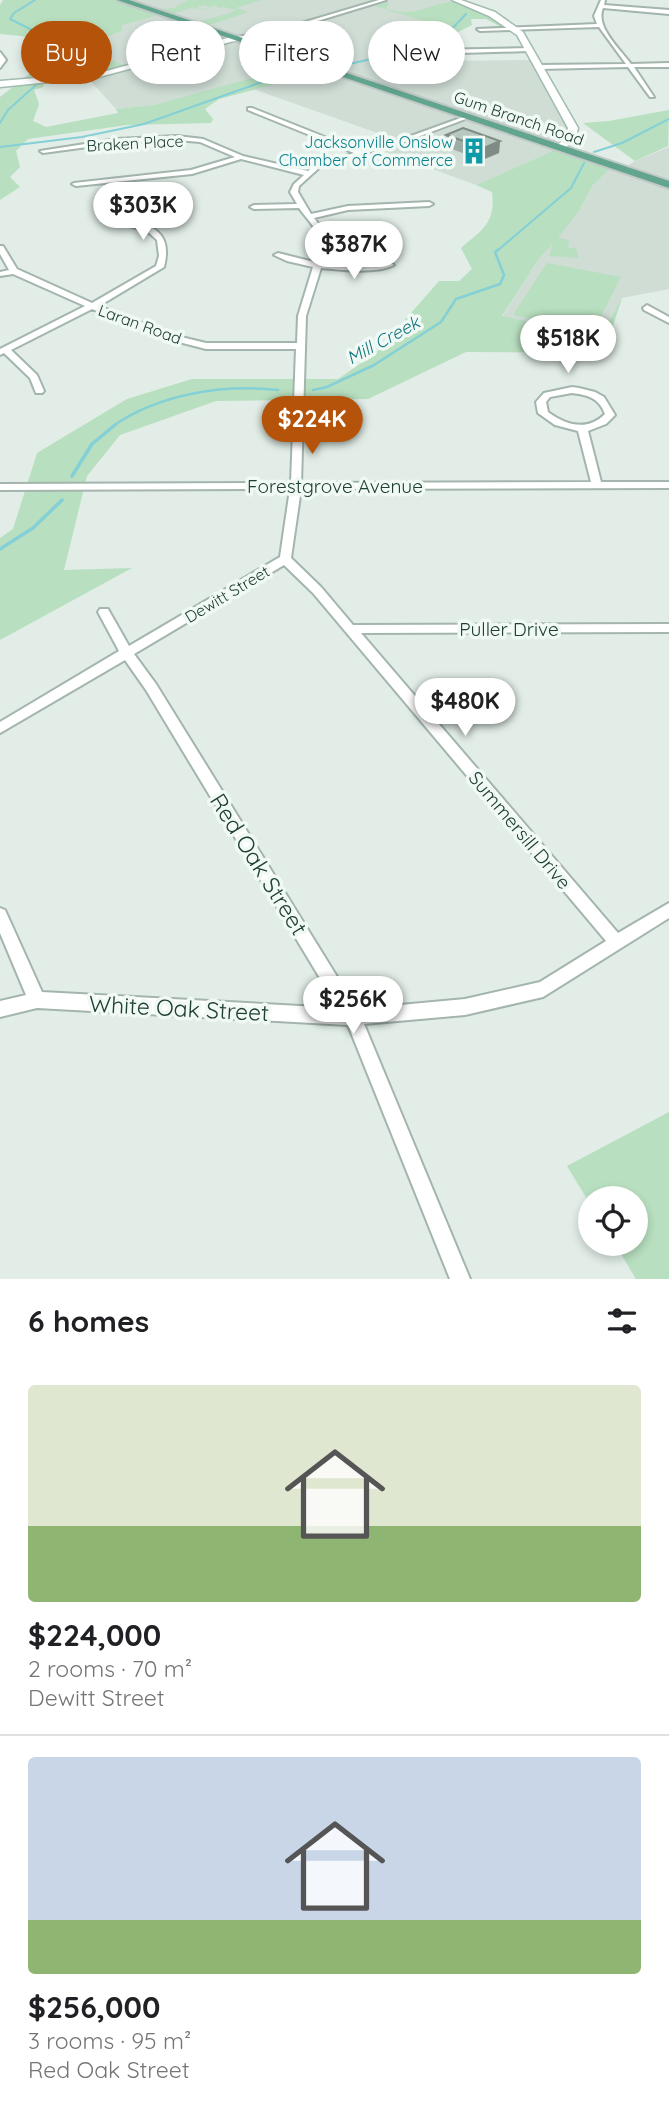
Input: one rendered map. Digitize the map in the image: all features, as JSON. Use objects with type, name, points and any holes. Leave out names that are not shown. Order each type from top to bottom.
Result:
[{"type":"main road","name":"Gum Branch Road","points":[[121,0],[669,185]]},
{"type":"street","points":[[0,84],[101,75],[235,38],[286,29],[384,0]]},
{"type":"street","points":[[455,0],[488,12],[515,29],[573,128],[572,138],[559,148]]},
{"type":"street","points":[[652,96],[600,25],[597,16],[602,3],[669,12]]},
{"type":"street","points":[[480,29],[600,25]]},
{"type":"street","points":[[465,51],[529,49]]},
{"type":"street","points":[[0,54],[4,60],[0,66]]},
{"type":"street","points":[[539,67],[669,65]]},
{"type":"street","points":[[250,109],[362,154]]},
{"type":"street","points":[[254,207],[301,206],[294,192],[296,185],[306,173],[318,166],[362,154],[468,117]]},
{"type":"street","name":"Braken Place","points":[[43,150],[177,138],[201,140],[241,157],[306,173]]},
{"type":"street","points":[[76,184],[192,172],[241,157]]},
{"type":"street","points":[[309,217],[348,208],[429,205]]},
{"type":"street","name":"Dewitt Street","points":[[0,728],[285,559],[296,486],[302,316],[324,244],[321,232],[301,206]]},
{"type":"street","points":[[39,391],[34,377],[3,351],[92,306],[160,267],[165,253],[161,238],[155,231],[122,221]]},
{"type":"street","points":[[0,248],[14,271],[0,274]]},
{"type":"street","points":[[278,255],[290,261],[318,264],[372,267],[390,265]]},
{"type":"street","name":"Laran Road","points":[[14,271],[92,306],[174,338],[206,346],[300,346]]},
{"type":"street","points":[[647,308],[669,320]]},
{"type":"street","points":[[572,390],[597,396],[606,403],[610,415],[604,422],[582,428],[554,422],[543,413],[541,402],[559,391],[572,390]]},
{"type":"street","points":[[582,428],[597,485]]},
{"type":"street","name":"Forestgrove Avenue","points":[[0,487],[669,485]]},
{"type":"street","name":"Summersill Drive","points":[[285,559],[317,590],[617,943]]},
{"type":"street","name":"Red Oak Street","points":[[104,612],[127,654],[158,699],[353,1017],[460,1279]]},
{"type":"street","name":"Puller Drive","points":[[349,629],[669,628]]},
{"type":"street","name":"White Oak Street","points":[[0,1009],[37,1000],[353,1017],[465,1007],[543,989],[669,910]]},
{"type":"street","points":[[0,915],[37,1000]]},
{"type":"shaded area","points":[[121,0],[455,0],[473,6],[461,21],[368,21],[368,84],[465,84],[465,61],[535,60],[574,133],[559,148],[476,185],[378,149],[400,141],[256,90],[264,85],[257,84],[354,84],[354,21],[239,21],[239,83],[154,105],[116,109],[93,84],[112,84],[112,35],[122,31]]},
{"type":"shaded area","points":[[669,147],[669,289],[622,298],[600,337],[502,317],[540,257],[580,209],[592,186],[613,166],[623,169]]},
{"type":"green space","points":[[3,0],[121,0],[162,14],[126,21],[122,25],[122,31],[112,35],[112,21],[21,21],[21,36],[0,34],[0,5]]},
{"type":"green space","points":[[188,0],[261,0],[236,8],[248,12],[221,21],[201,21],[226,14],[219,18],[236,10],[218,8],[216,5],[210,7],[212,9],[205,5],[196,7],[211,10],[192,8],[196,6],[173,14],[160,9],[174,8]]},
{"type":"green space","points":[[385,2],[389,3],[386,9],[407,12],[444,3],[461,2],[483,11],[509,27],[501,27],[486,19],[471,19],[472,25],[465,28],[465,21],[423,21],[375,6]]},
{"type":"green space","points":[[112,60],[126,66],[126,69],[112,71]]},
{"type":"green space","points":[[21,81],[21,84],[44,84],[43,87],[34,90],[39,104],[33,121],[46,127],[118,113],[116,109],[154,105],[239,82],[239,84],[275,84],[219,99],[205,109],[213,119],[211,123],[127,125],[28,139],[16,151],[20,167],[10,177],[20,187],[0,200],[0,97]]},
{"type":"green space","points":[[669,110],[668,146],[635,161],[583,123],[609,121]]},
{"type":"green space","points":[[559,148],[613,166],[592,186],[580,209],[558,238],[569,240],[568,248],[576,248],[579,258],[549,256],[553,243],[540,257],[502,316],[600,337],[622,298],[604,353],[466,352],[368,399],[216,401],[120,435],[87,476],[64,570],[132,568],[0,640],[0,538],[13,529],[37,453],[127,399],[192,379],[338,379],[376,353],[439,281],[459,281],[472,269],[461,248],[486,225],[493,203],[492,192],[476,185]]},
{"type":"green space","points":[[547,263],[621,277],[593,332],[513,315]]},
{"type":"green space","points":[[669,1112],[669,1279],[636,1279],[622,1256],[648,1256],[648,1186],[579,1186],[567,1166]]},
{"type":"building","points":[[463,128],[500,141],[484,148],[446,135]]},
{"type":"waterway","points":[[21,24],[10,19],[14,13],[35,0]]},
{"type":"waterway","points":[[354,63],[422,47],[447,34],[466,14]]},
{"type":"waterway","points":[[0,147],[82,137],[144,124],[256,84]]},
{"type":"waterway","points":[[0,123],[8,110],[36,85]]},
{"type":"waterway","name":"Mill Creek","points":[[594,152],[622,143],[669,119]]},
{"type":"waterway","name":"Mill Creek","points":[[497,251],[571,188],[584,163]]},
{"type":"waterway","name":"Mill Creek","points":[[313,390],[327,387],[374,365],[441,322],[456,299],[500,284],[504,275],[495,252],[499,249]]},
{"type":"waterway","name":"Mill Creek","points":[[113,426],[150,406],[192,394],[235,389],[278,390]]},
{"type":"waterway","name":"Mill Creek","points":[[72,476],[92,444],[115,425]]},
{"type":"waterway","name":"Mill Creek","points":[[0,549],[33,528],[62,500]]},
{"type":"place","name":"Jacksonville Onslow Chamber of Commerce","points":[[474,151]]}]
